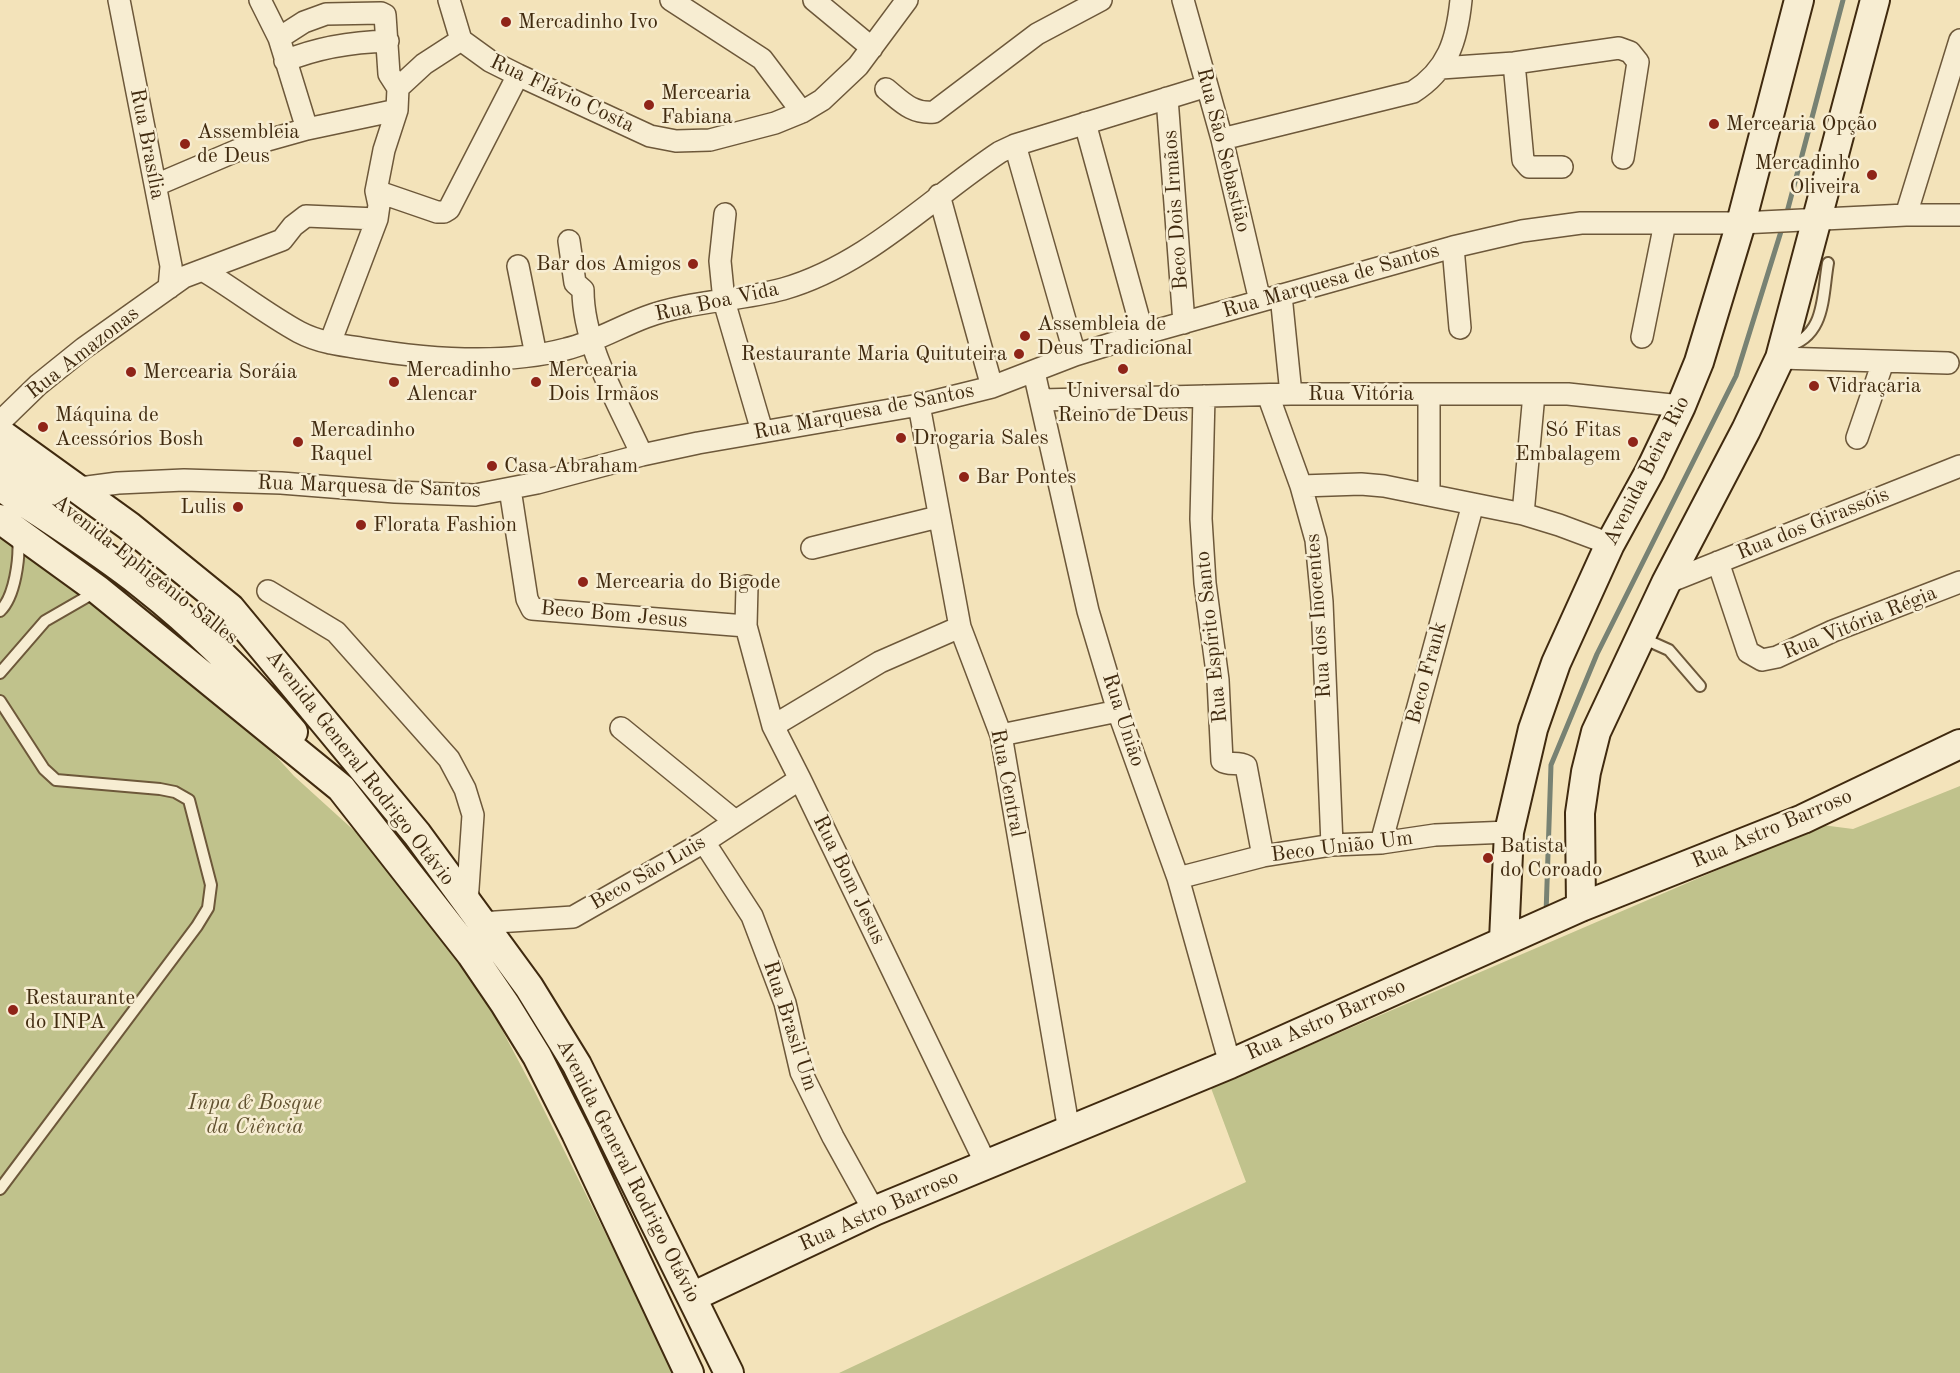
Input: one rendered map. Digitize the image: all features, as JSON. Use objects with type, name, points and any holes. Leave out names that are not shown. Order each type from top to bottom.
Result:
[{"type":"street","name":"Rua Brasília","points":[[119,0],[171,266],[169,288]]},
{"type":"street","points":[[260,0],[279,39],[307,129]]},
{"type":"street","points":[[398,88],[424,64],[461,40],[449,0]]},
{"type":"street","points":[[671,0],[762,59],[801,112]]},
{"type":"street","points":[[814,0],[872,48]]},
{"type":"street","name":"Rua Flávio Costa","points":[[461,40],[490,61],[650,136],[676,141],[710,140],[775,123],[822,100],[858,66],[907,0]]},
{"type":"street","points":[[886,89],[911,109],[922,113],[934,112],[1037,34],[1101,0]]},
{"type":"street","name":"Rua São Sebastião","points":[[1183,0],[1222,139],[1260,301]]},
{"type":"street","points":[[1222,139],[1413,92],[1426,84],[1441,68],[1452,45],[1459,21],[1461,0]]},
{"type":"street","name":"Avenida Beira Rio","points":[[1503,940],[1509,832],[1533,729],[1556,663],[1610,544],[1650,471],[1681,406],[1754,222],[1799,0]]},
{"type":"street","points":[[1581,907],[1580,813],[1586,772],[1596,732],[1666,583],[1746,430],[1781,353],[1805,220],[1875,0]]},
{"type":"street","points":[[279,39],[304,22],[326,14],[376,12],[385,15],[389,74],[398,88],[397,110],[384,150],[376,190],[379,205],[377,219],[330,344]]},
{"type":"street","points":[[1906,215],[1960,40]]},
{"type":"street","points":[[285,61],[333,45],[388,41]]},
{"type":"street","points":[[1441,68],[1514,63],[1619,48],[1630,52],[1638,62],[1623,158]]},
{"type":"street","points":[[1514,63],[1523,160],[1529,167],[1562,167]]},
{"type":"street","points":[[376,190],[437,212],[450,209],[518,75]]},
{"type":"street","name":"Rua Boa Vida","points":[[204,271],[300,332],[330,344],[394,354],[455,358],[517,358],[536,355],[591,343],[646,317],[784,289],[843,263],[895,230],[939,195],[1000,152],[1015,145],[1207,86]]},
{"type":"street","name":"Beco Dois Irmãos","points":[[1167,98],[1184,323]]},
{"type":"street","points":[[156,185],[250,145],[307,129],[397,110]]},
{"type":"street","points":[[1085,123],[1143,333]]},
{"type":"street","points":[[1015,145],[1075,354]]},
{"type":"street","points":[[939,195],[993,387]]},
{"type":"street","points":[[725,214],[720,261],[724,301],[762,431]]},
{"type":"street","name":"Rua Marquesa de Santos","points":[[80,488],[118,483],[184,480],[280,483],[395,492],[475,495],[510,489],[642,455],[762,431],[919,405],[993,387],[1075,354],[1143,333],[1453,247],[1551,226],[1581,223],[1665,224],[1960,215]]},
{"type":"street","name":"Rua Amazonas","points":[[0,422],[84,348],[184,277],[282,240],[293,226],[306,216],[377,219]]},
{"type":"street","points":[[1642,337],[1665,224]]},
{"type":"street","points":[[569,241],[575,283],[583,290],[583,304],[591,343],[642,455]]},
{"type":"street","points":[[1453,247],[1460,328]]},
{"type":"street","points":[[518,266],[536,355]]},
{"type":"street","points":[[1281,295],[1291,394]]},
{"type":"street","points":[[1781,353],[1883,362],[1948,363]]},
{"type":"street","points":[[1857,438],[1883,362]]},
{"type":"street","name":"Rua União","points":[[1034,372],[1088,611],[1118,711],[1178,878],[1230,1064]]},
{"type":"street","name":"Rua Vitória","points":[[1041,400],[1291,394],[1534,394],[1600,396],[1681,406]]},
{"type":"street","points":[[1429,394],[1429,495]]},
{"type":"street","points":[[1522,514],[1534,394]]},
{"type":"street","name":"Rua dos Inocentes","points":[[1268,395],[1316,540],[1322,602],[1332,845]]},
{"type":"street","name":"Rua Espírito Santo","points":[[1204,396],[1201,519],[1205,583],[1218,680],[1222,761],[1225,763],[1240,762],[1246,766],[1263,856]]},
{"type":"street","name":"Rua Central","points":[[919,405],[960,627],[1001,735],[1069,1131]]},
{"type":"street","name":"Avenida General Rodrigo Otávio","points":[[0,433],[80,488],[230,608],[417,834],[529,987],[577,1065],[729,1373]]},
{"type":"street","name":"Avenida Ephigênio Salles","points":[[0,461],[187,597],[243,645],[288,679]]},
{"type":"street","name":"Rua dos Girassóis","points":[[1666,583],[1960,466]]},
{"type":"street","points":[[1300,486],[1361,484],[1429,495],[1522,514],[1610,544]]},
{"type":"street","name":"Avenida Ephigênio Salles","points":[[0,486],[129,574],[207,640],[260,693],[341,788]]},
{"type":"street","name":"Beco Bom Jesus","points":[[510,489],[527,599],[532,609],[746,626]]},
{"type":"street","name":"Beco Frank","points":[[1382,843],[1473,504]]},
{"type":"street","points":[[812,548],[938,517]]},
{"type":"street","name":"Avenida General Rodrigo Otávio","points":[[9,525],[98,590],[341,788],[471,954],[537,1056],[576,1132],[689,1373]]},
{"type":"street","name":"Rua Vitória Régia","points":[[1718,562],[1748,652],[1762,660],[1777,657],[1833,631],[1960,582]]},
{"type":"street","name":"Rua Bom Jesus","points":[[747,586],[746,626],[773,726],[986,1164]]},
{"type":"street","points":[[268,591],[336,632],[449,759],[465,789],[473,815],[474,913]]},
{"type":"street","points":[[773,726],[880,662],[960,627]]},
{"type":"street","points":[[1001,735],[1118,711]]},
{"type":"street","points":[[621,728],[735,821]]},
{"type":"street","name":"Rua Astro Barroso","points":[[692,1297],[874,1211],[1230,1064],[1581,907],[1803,819],[1960,744]]},
{"type":"street","name":"Beco São Luis","points":[[474,913],[573,916],[704,842],[800,778]]},
{"type":"street","name":"Beco União Um","points":[[1178,878],[1263,856],[1332,845],[1509,832]]},
{"type":"street","name":"Rua Brasil Um","points":[[704,842],[752,916],[785,1003],[801,1072],[833,1137],[874,1211]]},
{"type":"lane","points":[[1781,353],[1798,344],[1817,325],[1828,263]]},
{"type":"lane","points":[[0,611],[6,605],[10,595],[20,552],[9,525]]},
{"type":"lane","points":[[0,673],[45,621],[98,590]]},
{"type":"lane","points":[[1640,637],[1669,650],[1700,686]]},
{"type":"lane","points":[[0,701],[44,769],[56,780],[160,789],[175,792],[189,800],[211,885],[208,908],[197,926],[0,1190]]},
{"type":"green space","name":"Inpa & Bosque da Ciência","points":[[0,535],[129,631],[254,732],[294,776],[359,835],[429,919],[491,1009],[535,1092],[675,1373],[0,1373]]},
{"type":"green space","points":[[1960,786],[1960,1373],[839,1373],[1246,1182],[1211,1088],[1822,825],[1853,829]]},
{"type":"waterway","points":[[1786,216],[1843,0]]},
{"type":"waterway","points":[[1546,914],[1551,765],[1597,654],[1736,376],[1783,225]]},
{"type":"place","name":"Mercadinho Ivo","points":[[506,22]]},
{"type":"place","name":"Mercearia Fabiana","points":[[649,105]]},
{"type":"place","name":"Mercearia Opção","points":[[1714,124]]},
{"type":"place","name":"Assembleia de Deus","points":[[185,144]]},
{"type":"place","name":"Mercadinho Oliveira","points":[[1872,175]]},
{"type":"place","name":"Bar dos Amigos","points":[[693,264]]},
{"type":"place","name":"Assembleia de Deus Tradicional","points":[[1025,336]]},
{"type":"place","name":"Restaurante Maria Quituteira","points":[[1019,354]]},
{"type":"place","name":"Universal do Reino de Deus","points":[[1123,369]]},
{"type":"place","name":"Mercearia Soráia","points":[[131,372]]},
{"type":"place","name":"Mercadinho Alencar","points":[[394,382]]},
{"type":"place","name":"Mercearia Dois Irmãos","points":[[536,382]]},
{"type":"place","name":"Vidraçaria","points":[[1814,386]]},
{"type":"place","name":"Máquina de Acessórios Bosh","points":[[43,427]]},
{"type":"place","name":"Drogaria Sales","points":[[901,438]]},
{"type":"place","name":"Mercadinho Raquel","points":[[298,442]]},
{"type":"place","name":"Só Fitas Embalagem","points":[[1633,442]]},
{"type":"place","name":"Casa Abraham","points":[[492,466]]},
{"type":"place","name":"Bar Pontes","points":[[964,477]]},
{"type":"place","name":"Lulis","points":[[238,507]]},
{"type":"place","name":"Florata Fashion","points":[[361,525]]},
{"type":"place","name":"Mercearia do Bigode","points":[[583,582]]},
{"type":"place","name":"Batista do Coroado","points":[[1488,858]]},
{"type":"place","name":"Restaurante do INPA","points":[[13,1010]]}]
